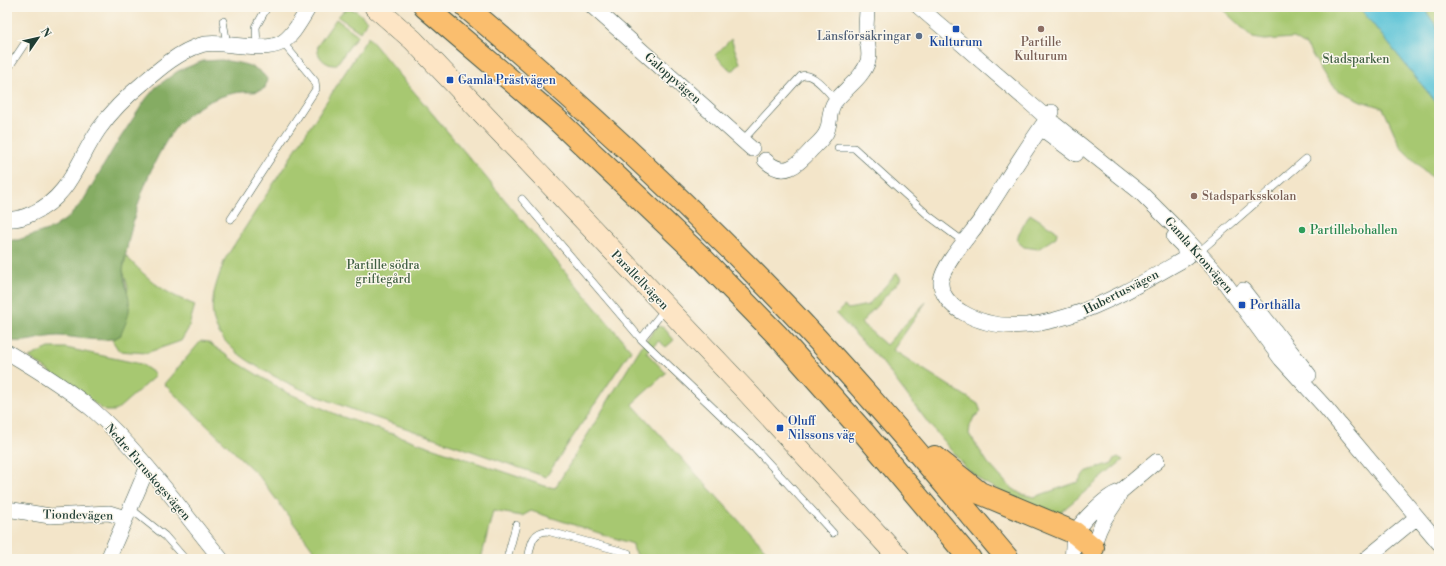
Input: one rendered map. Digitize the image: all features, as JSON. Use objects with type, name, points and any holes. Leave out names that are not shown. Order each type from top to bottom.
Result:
[{"type":"highway","points":[[426,7],[554,117],[699,255],[778,336],[865,434],[970,559]]},
{"type":"highway","points":[[466,7],[548,77],[672,192],[756,274],[887,418],[1008,559]]},
{"type":"highway","points":[[887,418],[980,493],[1076,533],[1092,554]]},
{"type":"street","points":[[7,219],[26,216],[41,210],[53,201],[72,178],[87,147],[100,128],[132,92],[148,78],[186,52],[200,45],[227,44],[271,47],[283,43],[291,36],[309,7]]},
{"type":"street","name":"Parallellvägen","points":[[375,7],[413,40],[667,307],[900,559]]},
{"type":"street","name":"Galoppvägen","points":[[593,7],[748,144]]},
{"type":"street","points":[[765,160],[771,166],[786,170],[798,163],[826,133],[831,109],[836,101],[867,66],[870,50],[866,33],[867,7]]},
{"type":"street","name":"Gamla Kronvägen","points":[[919,7],[1047,120],[1148,189],[1202,249],[1231,274],[1289,352],[1439,531]]},
{"type":"street","name":"Gamla Kronvägen","points":[[931,7],[1047,120]]},
{"type":"street","name":"Hubertusvägen","points":[[1047,120],[1129,194],[1184,247],[1186,258],[1094,308],[1076,314],[1036,323],[1011,326],[985,322],[959,310],[951,304],[942,288],[941,280],[946,267],[1047,120]]},
{"type":"street","name":"Gamla Kronvägen","points":[[1202,249],[1281,359],[1325,407],[1439,543]]},
{"type":"street","name":"Nedre Furuskogsvägen","points":[[7,352],[47,377],[92,409],[148,468],[221,559]]},
{"type":"street","points":[[1073,559],[1076,533],[1107,497],[1113,493],[1120,492],[1157,461]]},
{"type":"street","points":[[108,559],[148,468]]},
{"type":"street","points":[[1092,554],[1102,523],[1118,499],[1120,492]]},
{"type":"street","name":"Tiondevägen","points":[[7,509],[50,516],[109,513],[128,514]]},
{"type":"street","points":[[1366,559],[1417,517]]},
{"type":"lane","points":[[257,47],[256,27],[267,7]]},
{"type":"lane","points":[[224,21],[227,44]]},
{"type":"lane","points":[[7,70],[25,43]]},
{"type":"lane","points":[[231,219],[316,89],[315,80],[283,43]]},
{"type":"lane","points":[[748,144],[801,76],[805,75],[812,77],[836,101]]},
{"type":"lane","points":[[838,148],[854,148],[929,216],[964,242]]},
{"type":"lane","points":[[1202,249],[1306,159]]},
{"type":"lane","points":[[522,199],[641,339],[757,451],[833,533]]},
{"type":"lane","points":[[641,339],[667,307]]},
{"type":"lane","points":[[128,514],[165,536],[185,559]]},
{"type":"lane","points":[[507,559],[516,525]]},
{"type":"lane","points":[[528,559],[534,536],[537,533],[547,531],[628,553]]},
{"type":"green space","name":"Stadsparken","points":[[1220,7],[1359,7],[1439,106],[1439,181],[1434,180],[1401,148],[1383,108],[1361,101],[1338,90],[1328,81],[1307,46],[1294,38],[1264,40],[1253,38]]},
{"type":"green space","points":[[1423,7],[1439,7],[1439,30]]},
{"type":"green space","points":[[349,9],[357,11],[367,21],[360,32],[338,17],[343,11]]},
{"type":"green space","points":[[336,19],[358,35],[336,65],[332,65],[325,62],[319,56],[317,49],[318,45]]},
{"type":"green space","name":"Partille södra griftegård","points":[[368,37],[631,350],[546,477],[307,392],[277,378],[251,363],[230,346],[217,329],[212,312],[214,294],[225,259]]},
{"type":"green space","points":[[731,39],[740,63],[734,70],[730,70],[715,55]]},
{"type":"green space","points":[[222,60],[241,63],[258,70],[267,79],[265,88],[256,92],[233,93],[215,99],[197,108],[176,127],[158,155],[144,187],[129,237],[123,271],[129,299],[129,311],[121,334],[115,338],[100,340],[52,336],[26,341],[7,340],[7,240],[18,240],[53,228],[69,217],[83,201],[115,146],[146,99],[156,87],[178,71],[203,61]]},
{"type":"green space","points":[[1030,214],[1055,230],[1057,233],[1056,237],[1038,249],[1024,247],[1017,241],[1019,233]]},
{"type":"green space","points":[[126,256],[157,285],[195,305],[188,329],[181,341],[146,353],[119,351],[112,340],[121,335],[128,287],[123,270]]},
{"type":"green space","points":[[897,273],[901,279],[861,323],[886,345],[926,302],[893,350],[978,404],[981,412],[974,417],[970,426],[969,434],[988,463],[1009,486],[1021,494],[1034,497],[1078,482],[1085,472],[1112,463],[1114,459],[1118,457],[1123,460],[1057,515],[1006,494],[983,482],[965,467],[929,424],[882,362],[836,314],[844,306],[848,309],[868,305]]},
{"type":"green space","points":[[659,326],[664,328],[674,340],[666,347],[659,341],[646,352],[666,373],[632,404],[774,559],[645,559],[636,554],[633,544],[531,511],[522,516],[493,511],[481,559],[320,559],[259,476],[164,384],[201,341],[208,342],[233,360],[286,392],[340,416],[545,486],[555,488],[641,347]]},
{"type":"green space","points":[[49,348],[66,348],[141,364],[154,373],[155,376],[115,411],[105,411],[29,357]]},
{"type":"water","points":[[1359,7],[1423,7],[1439,30],[1439,106]]},
{"type":"place","name":"Kulturum","points":[[956,29]]},
{"type":"place","name":"Partille Kulturum","points":[[1041,29]]},
{"type":"place","name":"Länsförsäkringar","points":[[919,36]]},
{"type":"place","name":"Gamla Prästvägen","points":[[450,80]]},
{"type":"place","name":"Stadsparksskolan","points":[[1194,196]]},
{"type":"place","name":"Partillebohallen","points":[[1302,230]]},
{"type":"place","name":"Porthälla","points":[[1242,305]]},
{"type":"place","name":"Oluff Nilssons väg","points":[[780,428]]}]
